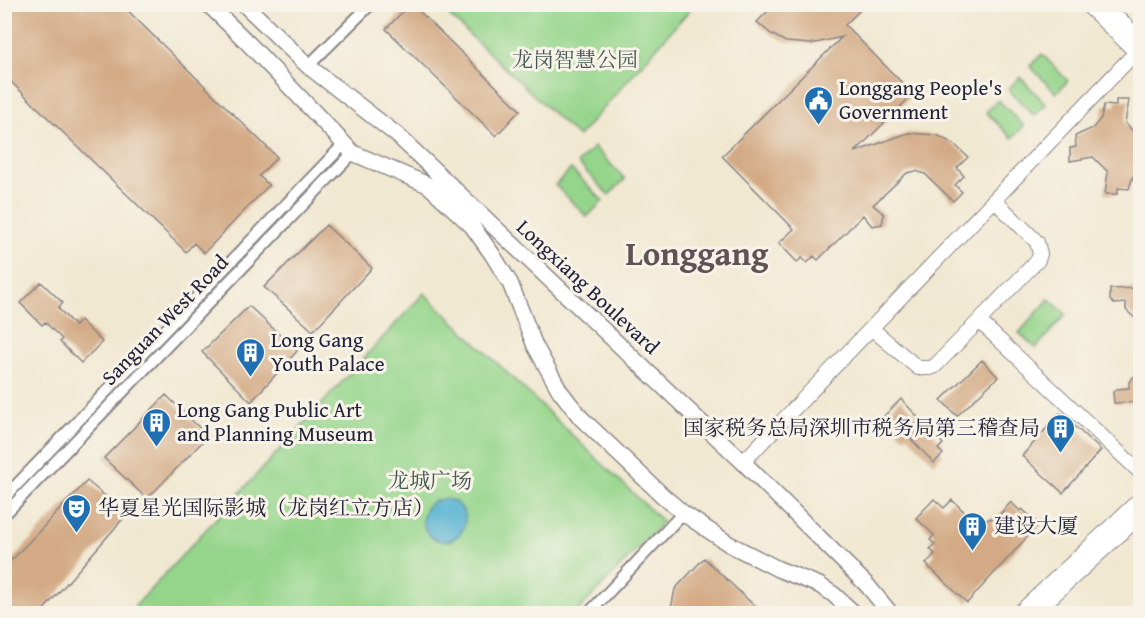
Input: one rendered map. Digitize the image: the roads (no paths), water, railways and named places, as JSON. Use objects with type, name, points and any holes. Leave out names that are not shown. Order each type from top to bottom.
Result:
[{"type":"main road","name":"Longxiang Boulevard","points":[[208,4],[349,148],[428,184],[472,226],[510,283],[543,362],[570,405],[581,418],[683,513],[753,557],[819,585],[855,614]]},
{"type":"main road","name":"Longxiang Boulevard","points":[[244,4],[308,66],[397,135],[743,462],[867,585],[891,614]]},
{"type":"main road","points":[[867,585],[903,614]]},
{"type":"street","points":[[308,66],[371,4]]},
{"type":"street","points":[[1086,4],[1139,48]]},
{"type":"street","points":[[1104,4],[1139,48]]},
{"type":"street","points":[[743,462],[1139,48]]},
{"type":"street","name":"Sanguan West Road","points":[[4,498],[349,148]]},
{"type":"street","name":"Sanguan West Road","points":[[4,515],[349,148]]},
{"type":"street","points":[[871,328],[912,364],[925,369],[939,363],[1038,261],[1040,254],[1037,242],[994,200]]},
{"type":"street","points":[[979,321],[1140,472]]},
{"type":"street","points":[[1018,614],[1140,499]]},
{"type":"street","points":[[588,614],[683,513]]},
{"type":"street","points":[[1033,614],[1140,516]]},
{"type":"water","points":[[444,499],[452,500],[459,505],[464,512],[464,528],[459,535],[452,540],[444,541],[436,540],[429,535],[424,528],[423,520],[424,512],[429,505],[436,500]]},
{"type":"place","name":"Longgang People's Government","points":[[818,126]]},
{"type":"place","name":"Long Gang Youth Palace","points":[[250,378]]},
{"type":"place","name":"Long Gang Public Art and Planning Museum","points":[[156,448]]},
{"type":"place","name":"国家税务总局深圳市税务局第三稽查局","points":[[1061,454]]},
{"type":"place","name":"华夏星光国际影城（龙岗红立方店）","points":[[77,534]]},
{"type":"place","name":"建设大厦","points":[[973,552]]},
{"type":"district","name":"Longgang","points":[[697,253]]},
{"type":"park label","name":"龙岗智慧公园","points":[[575,60]]},
{"type":"park label","name":"龙城广场","points":[[430,481]]}]
